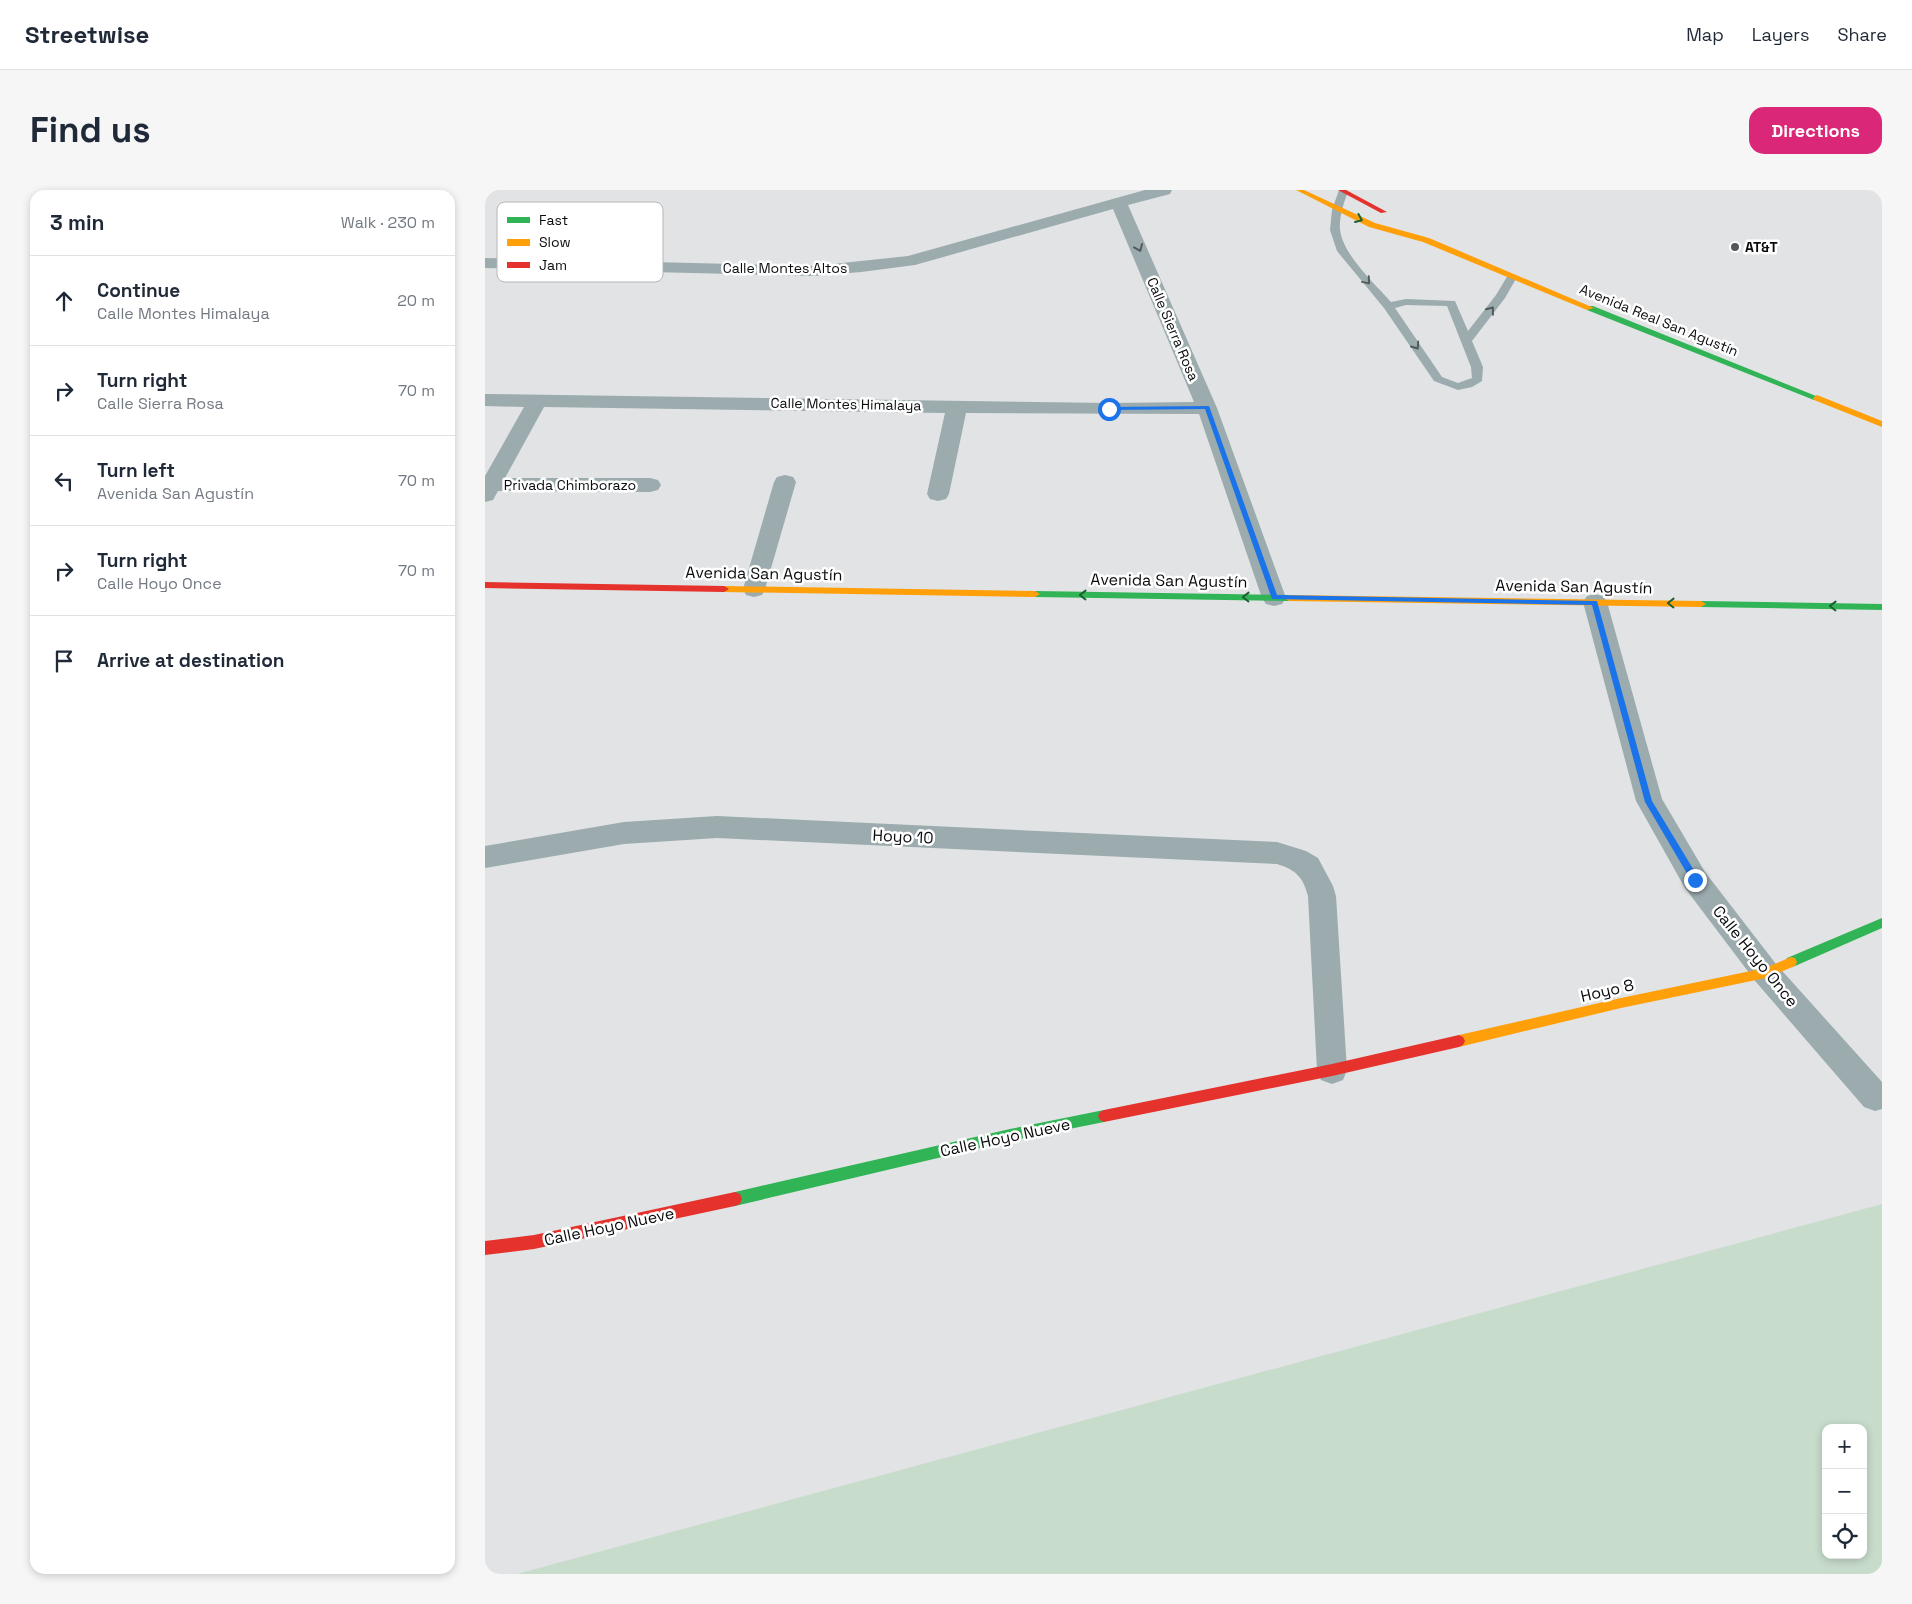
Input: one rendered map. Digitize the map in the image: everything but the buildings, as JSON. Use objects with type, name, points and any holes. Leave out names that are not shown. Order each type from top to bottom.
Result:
[{"type":"street","name":"Calle Montes Altos","points":[[663,267],[836,270],[909,260],[1164,190]]},
{"type":"street","name":"Avenida Real San Agustín","points":[[1299,190],[1337,210],[1390,231],[1426,240],[1512,277],[1882,424]]},
{"type":"street","name":"Avenida Real San Agustín","points":[[1342,190],[1403,223],[1426,240]]},
{"type":"street","name":"Calle Sierra Rosa","points":[[1119,203],[1207,408],[1274,598]]},
{"type":"street","name":"Calle Montes Himalaya","points":[[485,400],[1207,408]]},
{"type":"street","points":[[487,490],[538,400]]},
{"type":"street","points":[[938,494],[957,406]]},
{"type":"street","points":[[754,589],[785,482]]},
{"type":"street","name":"Privada Chimborazo","points":[[487,490],[543,486],[650,485]]},
{"type":"street","name":"Avenida San Agustín","points":[[485,585],[1882,607]]},
{"type":"street","name":"Calle Hoyo Once","points":[[1595,602],[1649,802],[1695,880],[1766,973],[1875,1097]]},
{"type":"street","name":"Hoyo 10","points":[[485,857],[624,833],[717,827],[1277,853],[1300,859],[1317,874],[1322,896],[1332,1070]]},
{"type":"street","name":"Hoyo 8","points":[[1332,1070],[1621,1003],[1766,973],[1882,923]]},
{"type":"street","name":"Calle Hoyo Nueve","points":[[485,1248],[534,1242],[669,1214],[1010,1135],[1332,1070]]},
{"type":"lane","points":[[1342,190],[1337,210],[1335,235],[1342,250],[1388,306],[1438,379],[1451,387],[1465,387],[1478,379],[1477,367],[1451,303],[1406,302],[1388,306]]},
{"type":"lane","points":[[1466,341],[1501,296],[1512,277]]},
{"type":"green space","points":[[1882,1204],[1882,1574],[517,1574]]},
{"type":"traffic: fast","points":[[1590,308],[1817,398]]},
{"type":"traffic: fast","points":[[1035,594],[1289,598]]},
{"type":"traffic: fast","points":[[1701,604],[1882,607]]},
{"type":"traffic: fast","points":[[1791,962],[1882,923]]},
{"type":"traffic: fast","points":[[735,1199],[1010,1135],[1104,1116]]},
{"type":"traffic: slow","points":[[1299,190],[1372,225],[1426,240],[1590,308]]},
{"type":"traffic: slow","points":[[1817,398],[1882,424]]},
{"type":"traffic: slow","points":[[724,589],[1035,594]]},
{"type":"traffic: slow","points":[[1289,598],[1701,604]]},
{"type":"traffic: slow","points":[[1459,1041],[1621,1003],[1766,973],[1791,962]]},
{"type":"traffic: jam","points":[[1341,190],[1383,212]]},
{"type":"traffic: jam","points":[[485,585],[724,589]]},
{"type":"traffic: jam","points":[[1104,1116],[1332,1070],[1459,1041]]},
{"type":"traffic: jam","points":[[485,1248],[534,1242],[735,1199]]},
{"type":"place","name":"AT&T","points":[[1735,247]]},
{"type":"route","points":[[1109,409],[1207,408],[1274,598],[1595,602],[1649,802],[1695,880]]}]
